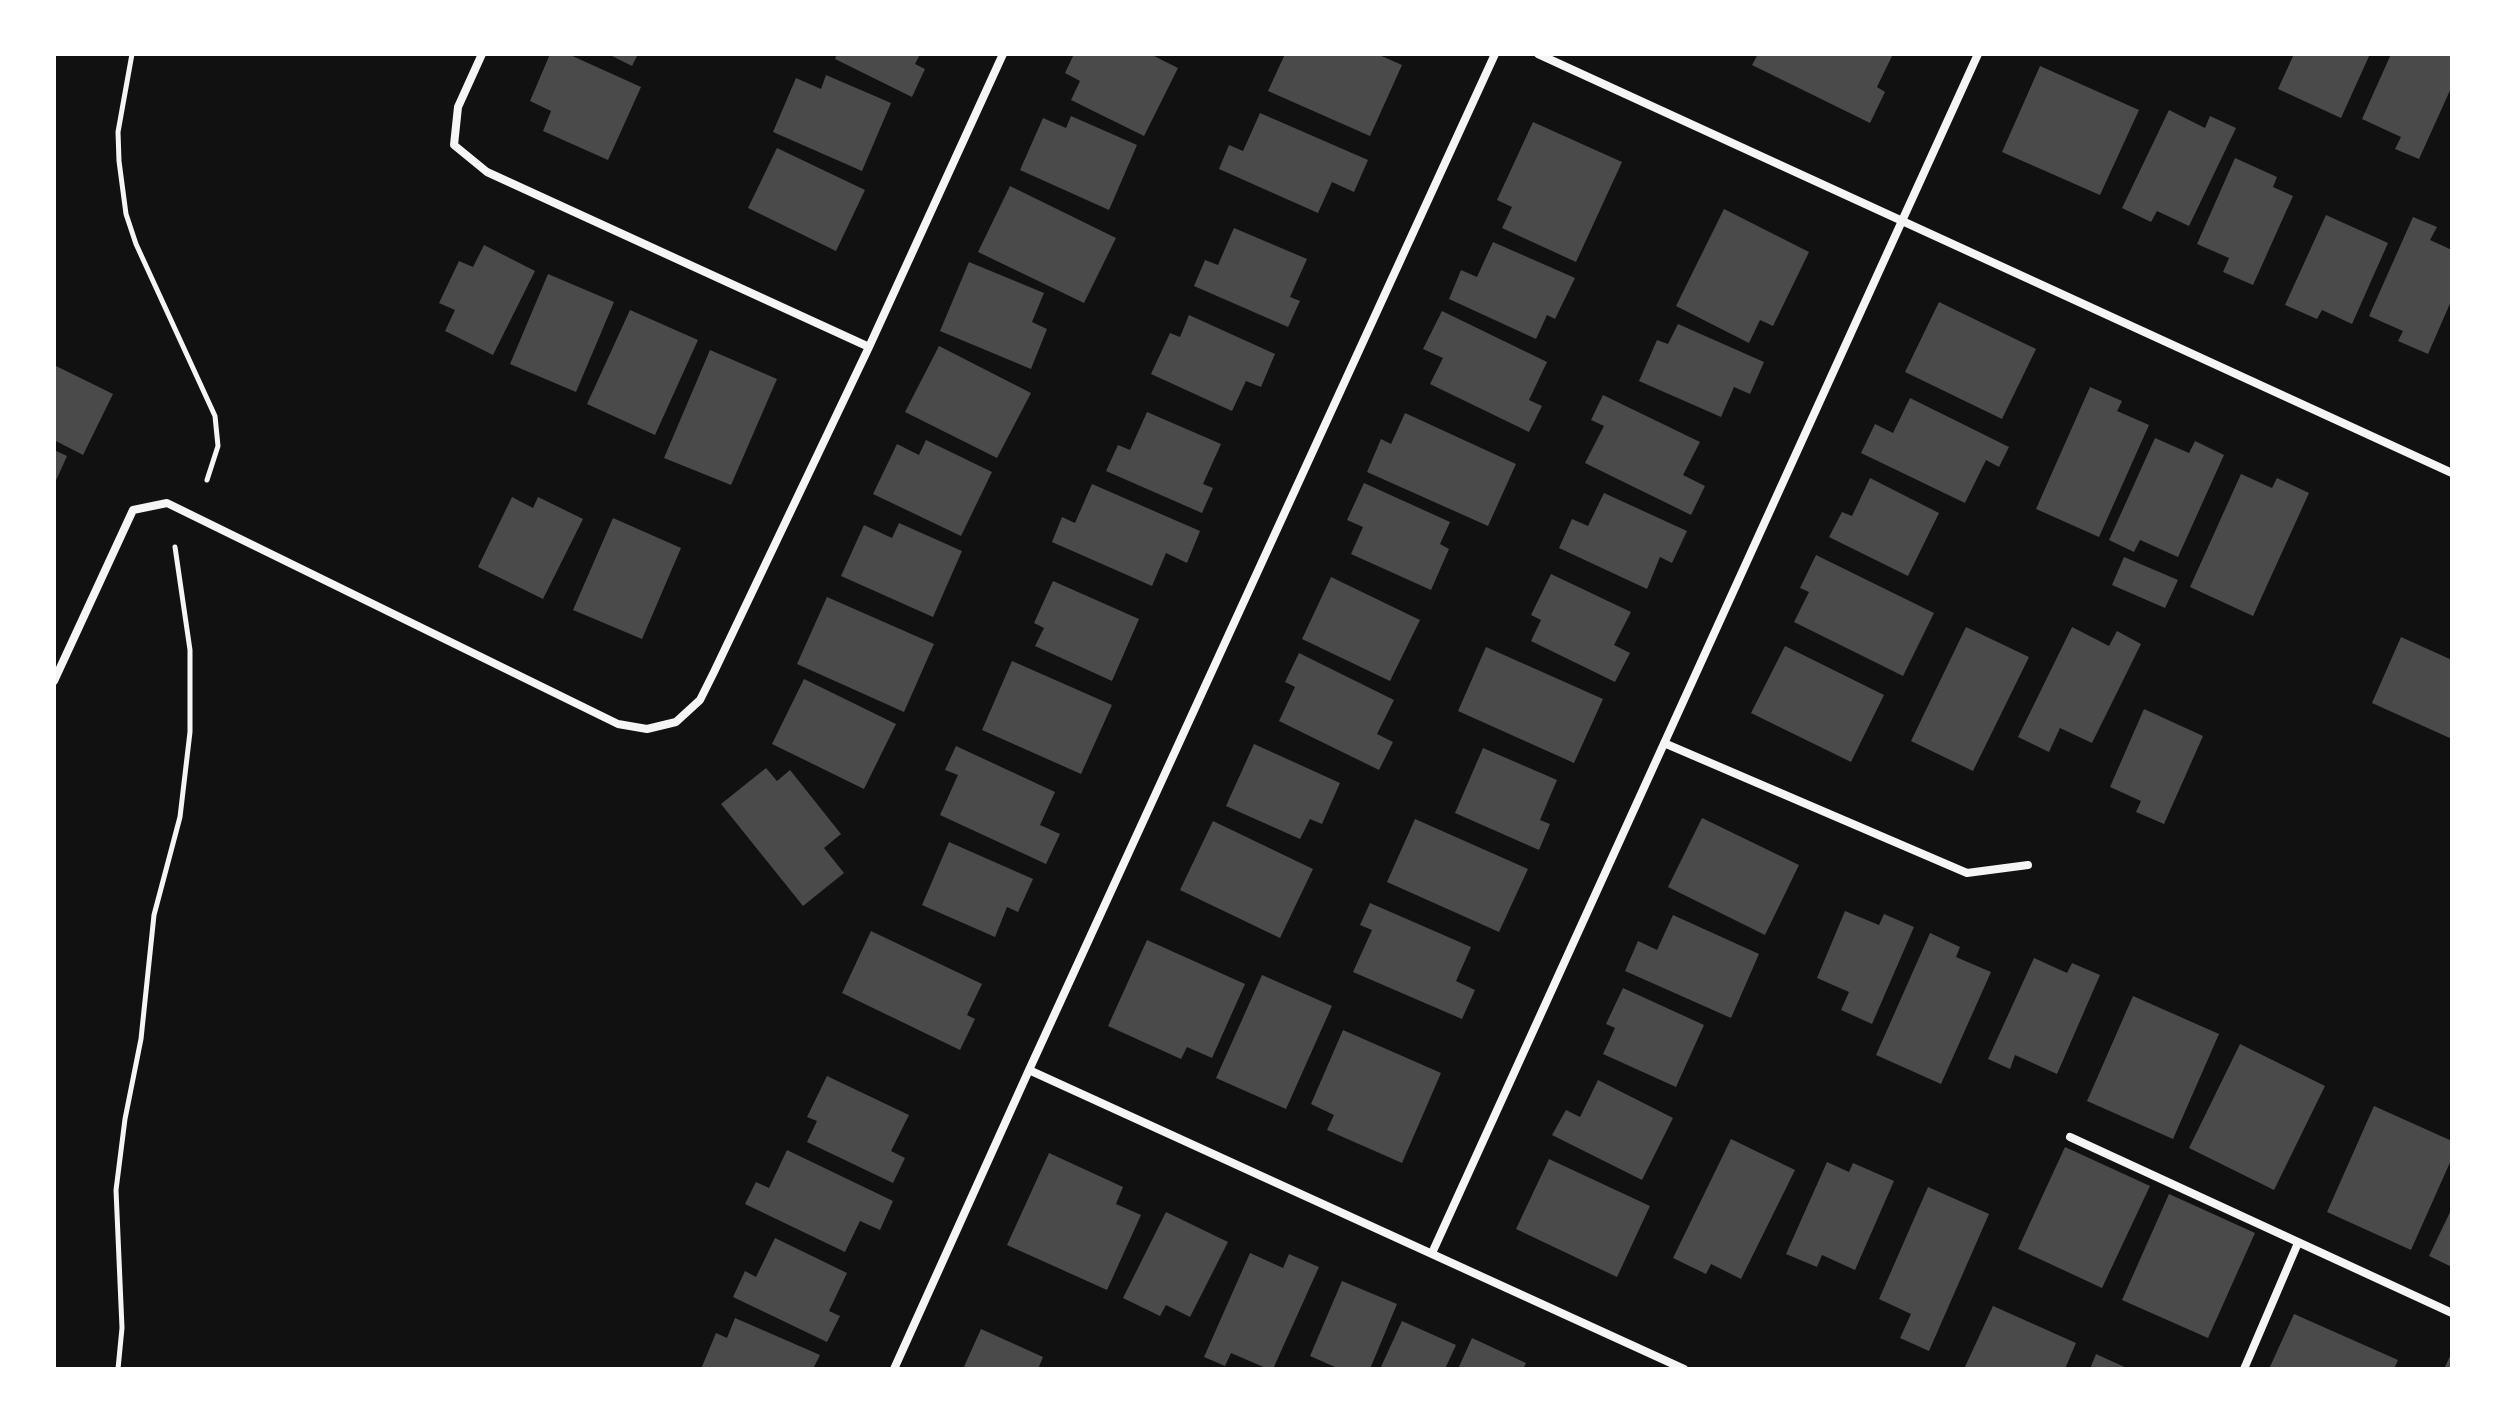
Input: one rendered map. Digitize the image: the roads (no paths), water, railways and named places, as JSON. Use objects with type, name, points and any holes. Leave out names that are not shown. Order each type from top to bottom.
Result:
[{"type":"street","points":[[482,54],[458,107],[454,145],[487,172],[869,347]]},
{"type":"street","points":[[54,681],[133,510],[167,503],[618,724],[647,729],[676,722],[700,700],[714,672],[869,347],[1003,54]]},
{"type":"street","points":[[894,1369],[1495,54]]},
{"type":"street","points":[[1538,54],[2452,473]]},
{"type":"street","points":[[1432,1253],[1978,54]]},
{"type":"street","points":[[1664,743],[1967,873],[2028,865]]},
{"type":"street","points":[[1029,1070],[1684,1369]]},
{"type":"street","points":[[2070,1137],[2452,1313]]},
{"type":"street","points":[[2244,1369],[2298,1243]]}]
